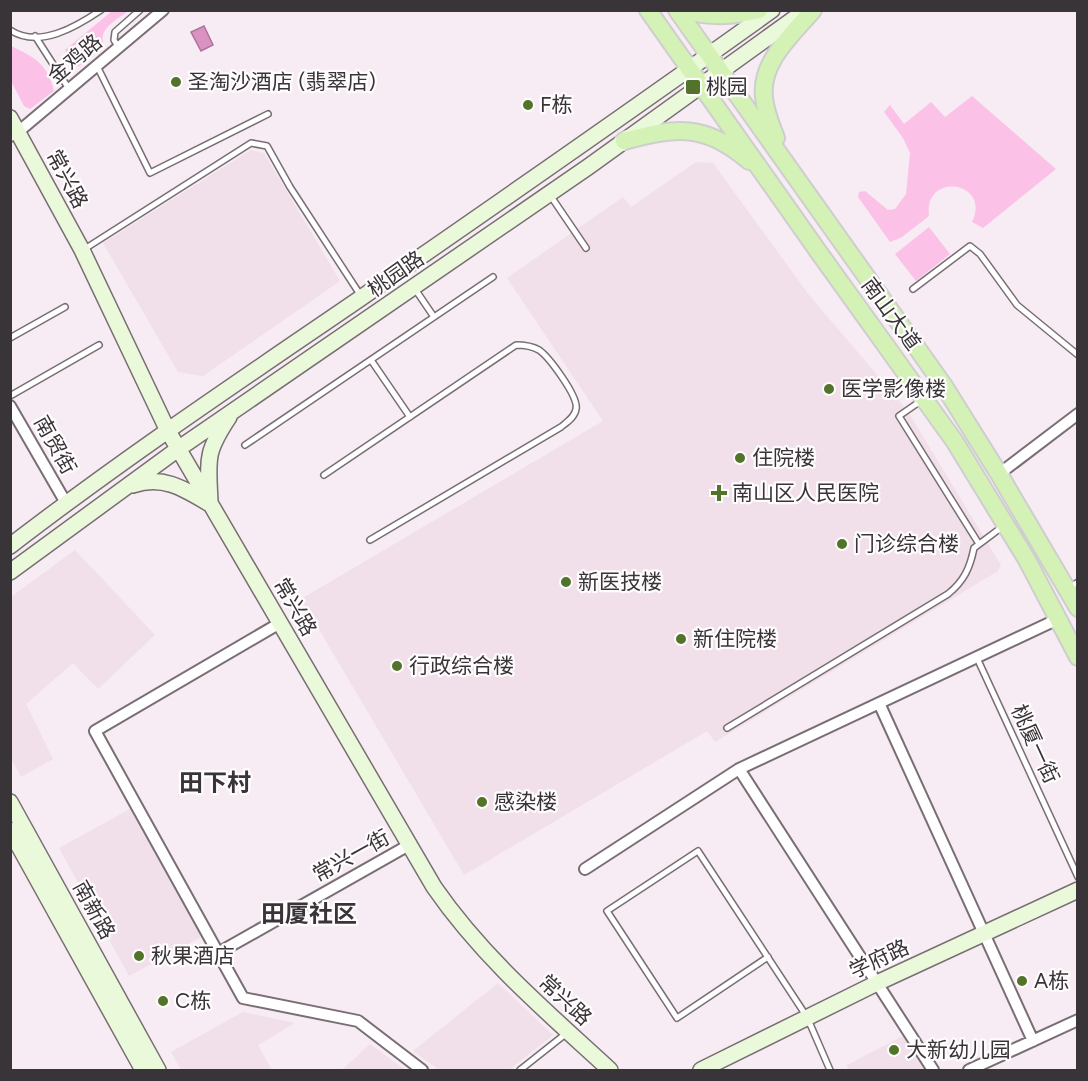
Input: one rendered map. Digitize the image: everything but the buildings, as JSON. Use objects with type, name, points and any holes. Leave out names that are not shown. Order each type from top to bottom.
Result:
[{"type":"main road","name":"南山大道","points":[[648,10],[955,442],[1006,525],[1077,657]]},
{"type":"main road","name":"南山大道","points":[[677,10],[945,386],[1072,586],[1077,608]]},
{"type":"main road","points":[[684,10],[717,17],[759,10]]},
{"type":"main road","name":"桃园路","points":[[10,546],[66,503],[168,431],[772,10]]},
{"type":"main road","name":"桃园路","points":[[10,573],[178,448],[624,141],[806,10]]},
{"type":"main road","points":[[784,158],[767,112],[764,79],[772,59],[813,10]]},
{"type":"main road","name":"常兴路","points":[[10,117],[14,134],[82,250],[168,431],[434,887],[465,930],[501,969],[610,1071]]},
{"type":"main road","points":[[624,141],[655,132],[678,129],[694,131],[728,146],[764,173]]},
{"type":"main road","points":[[210,504],[209,453],[215,438],[234,410]]},
{"type":"main road","points":[[124,489],[148,481],[165,482],[181,487],[210,504]]},
{"type":"main road","name":"南新路","points":[[10,802],[158,1071]]},
{"type":"main road","name":"南新路","points":[[13,841],[143,1071]]},
{"type":"main road","name":"学府路","points":[[701,1071],[877,983],[1077,890]]},
{"type":"street","name":"金鸡路","points":[[14,134],[163,10]]},
{"type":"street","name":"南贸街","points":[[10,406],[66,503]]},
{"type":"street","points":[[999,474],[1077,414]]},
{"type":"street","points":[[585,869],[739,769],[1058,619]]},
{"type":"street","points":[[280,623],[95,731],[243,998],[358,1021],[422,1071]]},
{"type":"street","points":[[879,704],[1033,1041]]},
{"type":"street","points":[[739,769],[933,1071]]},
{"type":"street","name":"常兴一街","points":[[218,953],[409,845]]},
{"type":"street","points":[[969,1071],[1077,1020]]},
{"type":"lane","points":[[10,30],[20,35],[35,36],[60,33],[75,27],[100,10]]},
{"type":"lane","points":[[118,48],[114,40],[115,32],[140,10]]},
{"type":"lane","points":[[35,36],[69,89]]},
{"type":"lane","points":[[97,66],[150,173],[268,114]]},
{"type":"lane","points":[[82,250],[251,143],[267,146],[290,187],[362,297]]},
{"type":"lane","points":[[549,193],[586,248]]},
{"type":"lane","points":[[913,289],[970,246],[980,254],[1017,305],[1077,354]]},
{"type":"lane","points":[[245,445],[493,277]]},
{"type":"lane","points":[[414,287],[434,317]]},
{"type":"lane","points":[[10,338],[65,307]]},
{"type":"lane","points":[[10,396],[99,345]]},
{"type":"lane","points":[[324,475],[516,345],[536,348],[545,355],[575,398],[576,409],[571,418],[561,427],[370,540]]},
{"type":"lane","points":[[371,360],[410,417]]},
{"type":"lane","points":[[925,398],[899,416],[979,544]]},
{"type":"lane","points":[[727,728],[948,594],[966,574],[974,548],[1006,525]]},
{"type":"lane","name":"桃厦一街","points":[[977,657],[1077,877]]},
{"type":"lane","points":[[768,957],[677,1018],[607,911],[698,851],[768,957],[807,1017],[830,1071]]},
{"type":"lane","points":[[519,1071],[568,1032]]},
{"type":"shaded area","points":[[112,11],[128,11],[114,21],[103,34],[104,45],[78,67],[65,50]]},
{"type":"shaded area","points":[[204,26],[213,45],[201,51],[191,32]]},
{"type":"shaded area","points":[[11,46],[38,62],[51,81],[54,91],[30,109],[24,106],[11,81]]},
{"type":"shaded area","points":[[972,96],[1056,169],[983,228],[972,222],[976,208],[973,197],[966,190],[945,187],[936,192],[930,202],[929,216],[902,237],[890,242],[858,197],[859,192],[865,191],[888,210],[895,209],[906,194],[910,153],[903,138],[884,112],[890,105],[904,124],[931,102],[945,117]]},
{"type":"shaded area","points":[[251,150],[264,153],[340,281],[203,376],[178,372],[103,243]]},
{"type":"shaded area","name":"南山区人民医院","points":[[696,162],[713,163],[809,295],[907,410],[1001,565],[998,571],[715,742],[707,731],[464,875],[301,599],[603,421],[507,278],[623,197],[631,207]]},
{"type":"shaded area","points":[[929,227],[950,254],[916,281],[895,254]]},
{"type":"shaded area","points":[[75,550],[155,635],[98,689],[73,663],[26,704],[53,759],[21,777],[11,758],[11,597]]},
{"type":"shaded area","points":[[130,809],[201,937],[129,976],[59,848]]},
{"type":"shaded area","points":[[498,983],[553,1035],[509,1070],[439,1070],[413,1051]]},
{"type":"shaded area","points":[[243,1012],[295,1023],[258,1045],[272,1070],[181,1070],[171,1052]]},
{"type":"shaded area","name":"大新幼儿园","points":[[903,1036],[926,1070],[848,1070],[847,1065]]},
{"type":"shaded area","points":[[370,1044],[397,1064],[406,1070],[342,1070]]},
{"type":"place","name":"圣淘沙酒店 (翡翠店)","points":[[176,82]]},
{"type":"place","name":"桃园","points":[[693,87]]},
{"type":"place","name":"F栋","points":[[528,105]]},
{"type":"place","name":"医学影像楼","points":[[829,389]]},
{"type":"place","name":"住院楼","points":[[740,458]]},
{"type":"place","name":"南山区人民医院","points":[[719,493]]},
{"type":"place","name":"门诊综合楼","points":[[842,544]]},
{"type":"place","name":"新医技楼","points":[[566,582]]},
{"type":"place","name":"新住院楼","points":[[681,639]]},
{"type":"place","name":"行政综合楼","points":[[397,666]]},
{"type":"place","name":"感染楼","points":[[482,802]]},
{"type":"place","name":"秋果酒店","points":[[139,956]]},
{"type":"place","name":"A栋","points":[[1022,981]]},
{"type":"place","name":"C栋","points":[[163,1001]]},
{"type":"place","name":"大新幼儿园","points":[[894,1050]]},
{"type":"district","name":"田下村","points":[[215,783]]},
{"type":"district","name":"田厦社区","points":[[309,914]]}]
